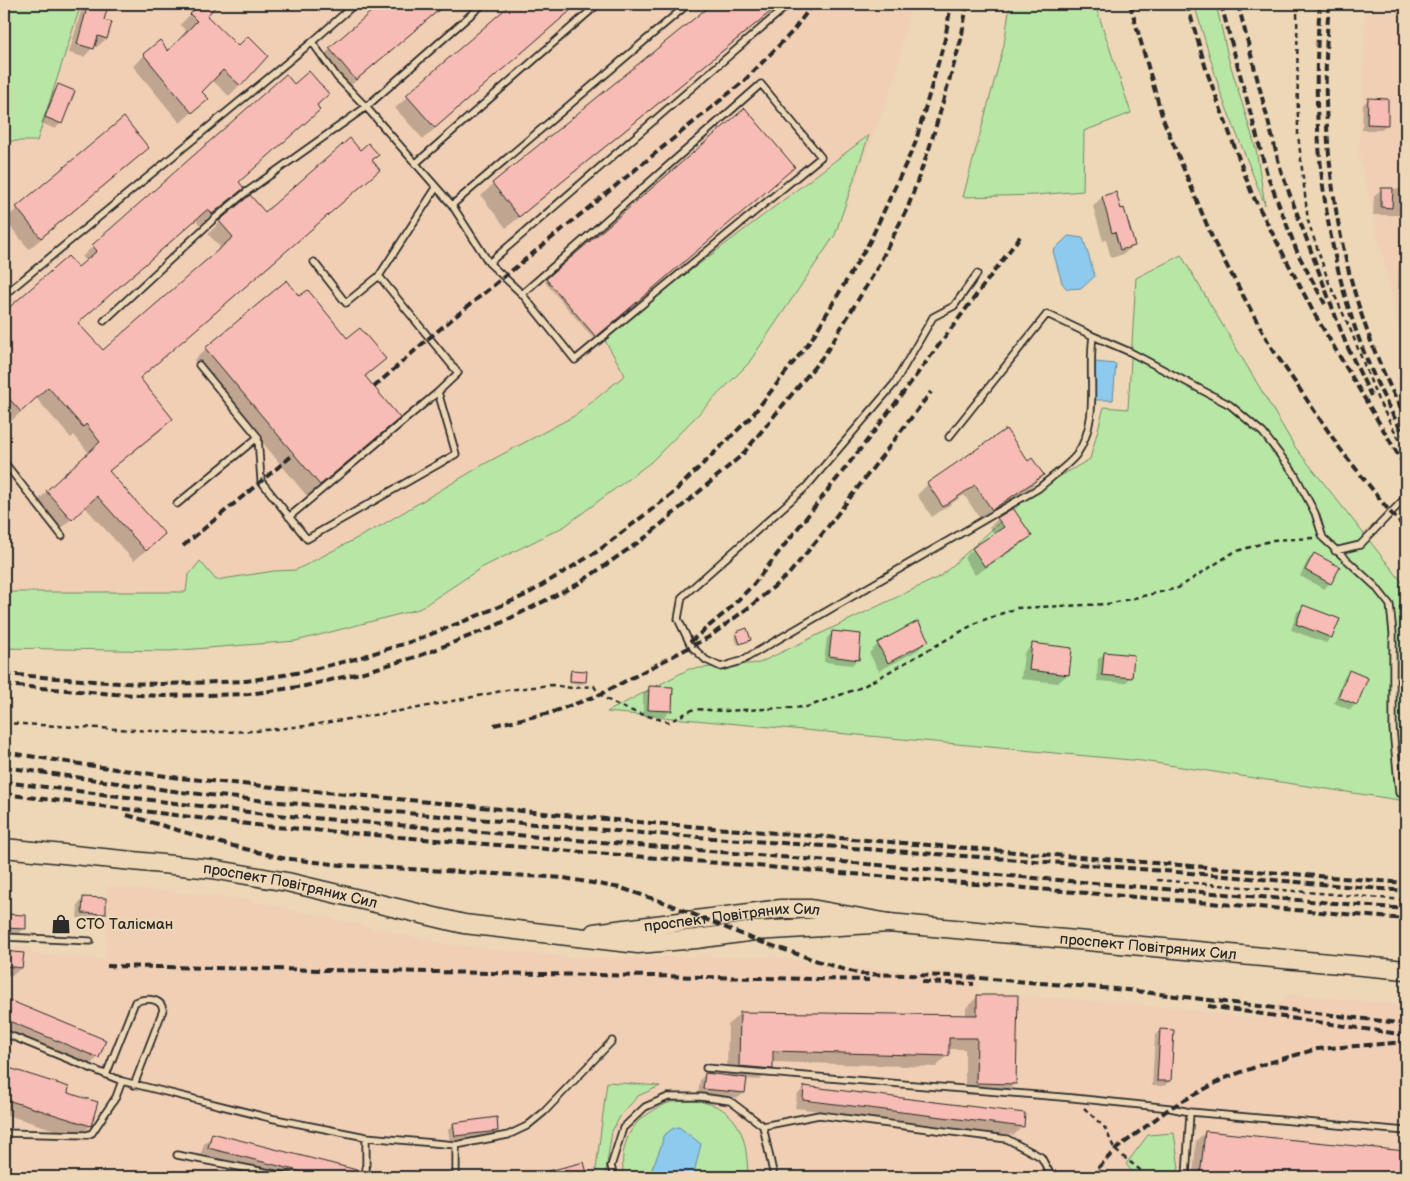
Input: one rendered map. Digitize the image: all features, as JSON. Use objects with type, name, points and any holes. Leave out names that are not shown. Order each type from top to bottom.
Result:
[{"type":"main road","name":"проспект Повітряних Сил","points":[[4,848],[212,869],[287,882],[464,924],[528,933],[574,936],[638,926],[781,909],[811,909],[889,923],[1406,970]]},
{"type":"lane","points":[[344,4],[347,11]]},
{"type":"lane","points":[[4,295],[312,42],[355,4]]},
{"type":"lane","points":[[104,321],[239,198],[366,107],[483,4]]},
{"type":"lane","points":[[415,164],[598,4]]},
{"type":"lane","points":[[452,205],[688,4]]},
{"type":"lane","points":[[489,263],[789,4]]},
{"type":"lane","points":[[312,42],[337,77],[366,107],[452,205],[489,263],[522,294],[576,360],[821,157],[760,84],[522,294]]},
{"type":"lane","points":[[314,262],[346,303],[379,276],[436,188]]},
{"type":"lane","points":[[977,274],[954,306],[933,317],[894,384],[806,487],[682,596],[678,619],[691,646],[706,660],[720,666],[741,661],[1039,488],[1076,455],[1091,423],[1090,355],[1093,336]]},
{"type":"lane","points":[[289,517],[458,373],[379,276]]},
{"type":"lane","points":[[949,437],[1048,314],[1130,352],[1230,405],[1263,433],[1294,473],[1315,513],[1323,538],[1375,586],[1390,605],[1393,729],[1399,792]]},
{"type":"lane","points":[[199,365],[258,437],[260,481],[307,539],[456,454],[438,392]]},
{"type":"lane","points":[[177,504],[258,437]]},
{"type":"lane","points":[[4,462],[62,536]]},
{"type":"lane","points":[[1336,551],[1360,545],[1406,497]]},
{"type":"lane","points":[[4,937],[90,941]]},
{"type":"lane","points":[[106,1075],[135,1002],[142,999],[159,1001],[162,1004],[163,1010],[134,1085]]},
{"type":"lane","points":[[4,1033],[134,1085],[270,1118],[366,1137],[456,1145],[508,1135],[526,1126],[544,1112],[612,1041]]},
{"type":"lane","points":[[706,1068],[1073,1098],[1170,1108],[1190,1112],[1406,1131]]},
{"type":"lane","points":[[4,1134],[88,1135],[92,1133],[116,1096],[122,1081]]},
{"type":"lane","points":[[614,1177],[611,1166],[623,1128],[645,1107],[668,1098],[701,1097],[730,1101],[763,1126],[774,1177]]},
{"type":"lane","points":[[1186,1177],[1190,1112]]},
{"type":"lane","points":[[763,1126],[819,1115],[1007,1139],[1041,1157],[1052,1177]]},
{"type":"lane","points":[[366,1137],[366,1177]]},
{"type":"lane","points":[[456,1145],[456,1177]]},
{"type":"lane","points":[[177,1155],[291,1177]]},
{"type":"path","points":[[1297,4],[1298,134],[1308,221],[1330,283],[1378,400],[1406,452]]},
{"type":"path","points":[[4,723],[190,733],[255,731],[305,726],[418,708],[507,690],[552,685],[572,688],[594,686],[597,692],[628,710],[669,722],[694,709],[723,711],[807,707],[862,687],[978,622],[1017,608],[1117,602],[1178,588],[1234,552],[1266,542],[1273,540],[1323,538]]},
{"type":"path","points":[[1157,880],[1406,900]]},
{"type":"path","points":[[1073,1098],[1105,1128],[1115,1150],[1149,1177]]},
{"type":"shaded area","points":[[81,4],[911,4],[895,78],[835,235],[748,364],[358,593],[4,611],[4,141],[37,140]]},
{"type":"shaded area","points":[[1366,4],[1406,4],[1406,355],[1359,154]]},
{"type":"shaded area","points":[[107,887],[188,893],[247,900],[450,945],[574,958],[771,956],[839,968],[977,973],[978,995],[1018,995],[1166,1007],[1260,1019],[1291,994],[1406,1006],[1406,1177],[4,1177],[4,946],[32,948],[32,954],[106,960]]},
{"type":"green space","points":[[4,4],[81,4],[37,141],[4,141]]},
{"type":"green space","points":[[1010,4],[1095,4],[1131,113],[1084,131],[1083,191],[1036,195],[963,197],[1004,45]]},
{"type":"green space","points":[[1194,4],[1216,4],[1228,57],[1256,149],[1265,205],[1222,97]]},
{"type":"green space","points":[[869,135],[835,235],[748,364],[651,462],[565,526],[481,568],[419,609],[296,641],[169,651],[4,648],[4,592],[186,592],[188,576],[200,561],[216,580],[274,571],[296,570],[382,525],[486,463],[576,415],[625,375],[603,337]]},
{"type":"green space","points":[[1181,255],[1295,447],[1406,587],[1406,801],[1142,761],[607,712],[689,669],[759,663],[941,576],[1033,492],[1090,459],[1104,407],[1128,409],[1136,278]]},
{"type":"green space","points":[[607,1082],[660,1086],[638,1096],[621,1115],[612,1131],[605,1177],[595,1177]]},
{"type":"green space","points":[[699,1101],[718,1107],[734,1120],[743,1137],[748,1177],[624,1177],[622,1164],[624,1150],[631,1130],[638,1122],[651,1112],[671,1102]]},
{"type":"green space","points":[[1174,1133],[1179,1168],[1174,1177],[1136,1177],[1126,1164],[1148,1135]]},
{"type":"water","points":[[1068,236],[1083,238],[1095,276],[1082,288],[1067,289],[1062,283],[1053,251]]},
{"type":"water","points":[[1095,362],[1116,364],[1113,400],[1092,400]]},
{"type":"water","points":[[679,1127],[701,1144],[693,1177],[650,1177],[663,1136],[672,1129]]},
{"type":"building","points":[[88,4],[108,6],[104,20],[112,22],[107,39],[98,36],[94,49],[77,44]]},
{"type":"building","points":[[199,4],[218,4],[207,16],[238,46],[248,36],[268,56],[241,86],[223,70],[202,92],[209,99],[192,113],[143,54],[160,40],[168,51],[197,21],[190,14]]},
{"type":"building","points":[[380,4],[446,4],[356,80],[329,48]]},
{"type":"building","points":[[511,4],[578,4],[435,128],[406,95]]},
{"type":"building","points":[[712,4],[780,4],[519,217],[492,183]]},
{"type":"building","points":[[309,71],[329,94],[317,105],[320,110],[239,182],[244,188],[212,214],[208,209],[78,323],[103,350],[233,237],[219,221],[250,195],[265,212],[350,138],[360,150],[368,143],[379,155],[372,160],[380,170],[140,378],[173,419],[109,471],[165,534],[146,551],[97,496],[72,520],[46,491],[100,442],[86,424],[83,427],[48,387],[21,412],[4,393],[4,312],[68,256],[78,267],[97,251],[92,245],[286,74],[294,84]]},
{"type":"building","points":[[58,84],[75,91],[62,124],[45,117]]},
{"type":"building","points":[[1368,98],[1388,99],[1388,125],[1367,124]]},
{"type":"building","points":[[745,108],[795,167],[596,337],[546,279]]},
{"type":"building","points":[[124,117],[149,148],[41,238],[16,207]]},
{"type":"building","points":[[1381,188],[1393,188],[1392,208],[1381,207]]},
{"type":"building","points":[[1116,192],[1121,209],[1124,208],[1135,246],[1120,250],[1115,232],[1112,233],[1102,196]]},
{"type":"building","points":[[287,280],[299,296],[308,290],[347,338],[360,328],[386,359],[365,376],[400,418],[320,485],[205,348]]},
{"type":"building","points":[[1006,429],[1028,461],[1032,458],[1044,475],[992,510],[975,485],[943,507],[927,483]]},
{"type":"building","points":[[1013,508],[1032,536],[985,567],[972,548],[1004,527],[997,518]]},
{"type":"building","points":[[1314,553],[1340,567],[1331,584],[1305,570]]},
{"type":"building","points":[[1303,605],[1340,619],[1332,638],[1296,624]]},
{"type":"building","points":[[918,621],[929,641],[888,663],[877,643]]},
{"type":"building","points":[[747,628],[751,640],[740,644],[736,632]]},
{"type":"building","points":[[832,631],[861,634],[859,660],[829,656]]},
{"type":"building","points":[[1032,643],[1072,648],[1069,675],[1029,670]]},
{"type":"building","points":[[1104,652],[1134,655],[1132,678],[1102,675]]},
{"type":"building","points":[[571,670],[587,671],[586,682],[570,681]]},
{"type":"building","points":[[1349,670],[1368,678],[1357,705],[1338,697]]},
{"type":"building","points":[[649,686],[673,687],[672,711],[648,710]]},
{"type":"building","points":[[83,897],[106,898],[106,914],[82,913]]},
{"type":"building","points":[[4,914],[26,915],[26,929],[4,928]]},
{"type":"building","points":[[4,951],[24,953],[22,968],[4,966]]},
{"type":"building","points":[[977,995],[1018,995],[1016,1084],[976,1083],[977,1038],[949,1038],[949,1056],[773,1051],[773,1069],[739,1066],[740,1012],[977,1015]]},
{"type":"building","points":[[4,998],[106,1040],[99,1058],[4,1019]]},
{"type":"building","points":[[1160,1029],[1174,1030],[1171,1081],[1157,1081]]},
{"type":"building","points":[[9,1068],[69,1087],[68,1093],[98,1102],[91,1126],[4,1099],[4,1086]]},
{"type":"building","points":[[705,1073],[747,1078],[745,1093],[703,1089]]},
{"type":"building","points":[[804,1086],[1025,1113],[1024,1127],[803,1100]]},
{"type":"building","points":[[497,1117],[498,1131],[455,1136],[453,1123]]},
{"type":"building","points":[[1205,1131],[1406,1151],[1406,1177],[1200,1177]]},
{"type":"building","points":[[212,1133],[361,1171],[361,1177],[322,1177],[208,1148]]},
{"type":"building","points":[[584,1162],[588,1177],[541,1177],[541,1173]]},
{"type":"railway","points":[[374,387],[429,338],[744,81],[792,32],[813,4]]},
{"type":"railway","points":[[4,674],[119,683],[163,684],[246,681],[302,672],[355,659],[416,640],[472,618],[526,595],[598,551],[673,493],[751,417],[811,340],[870,241],[915,144],[945,39],[951,4]]},
{"type":"railway","points":[[4,685],[163,696],[249,694],[305,686],[419,656],[495,626],[578,584],[646,537],[742,455],[825,354],[875,272],[908,207],[930,146],[961,40],[967,4]]},
{"type":"railway","points":[[1130,4],[1163,119],[1214,242],[1271,347],[1341,450],[1406,529]]},
{"type":"railway","points":[[1187,4],[1207,72],[1252,194],[1315,315],[1406,468]]},
{"type":"railway","points":[[1221,4],[1267,174],[1298,254],[1325,304]]},
{"type":"railway","points":[[1238,4],[1281,171],[1346,344],[1371,396]]},
{"type":"railway","points":[[1320,4],[1317,116],[1321,172],[1329,228],[1341,283],[1358,336],[1379,388],[1406,438]]},
{"type":"railway","points":[[1329,4],[1326,57],[1326,111],[1337,217],[1348,269],[1363,320],[1382,370],[1406,418]]},
{"type":"railway","points":[[690,642],[727,611],[753,585],[873,433],[1022,234]]},
{"type":"railway","points":[[494,725],[550,713],[599,695],[709,637],[752,605],[788,575],[823,533],[931,392]]},
{"type":"railway","points":[[183,546],[294,454]]},
{"type":"railway","points":[[4,752],[180,778],[626,821],[1406,883]]},
{"type":"railway","points":[[4,767],[181,792],[267,801],[628,832],[1104,866],[1406,891]]},
{"type":"railway","points":[[4,782],[265,814],[1406,909]]},
{"type":"railway","points":[[4,794],[264,826],[1406,919]]},
{"type":"railway","points":[[127,815],[221,843],[282,858],[341,865],[564,878],[621,888],[666,903],[758,941],[861,974],[954,976],[1127,990],[1406,1024]]},
{"type":"railway","points":[[107,966],[869,980]]},
{"type":"railway","points":[[922,982],[974,984]]},
{"type":"railway","points":[[1208,1006],[1406,1035]]},
{"type":"railway","points":[[1090,1177],[1115,1150],[1170,1108],[1225,1078],[1261,1065],[1317,1049],[1406,1042]]},
{"type":"place","name":"СТО Талісман","points":[[61,924]]}]
